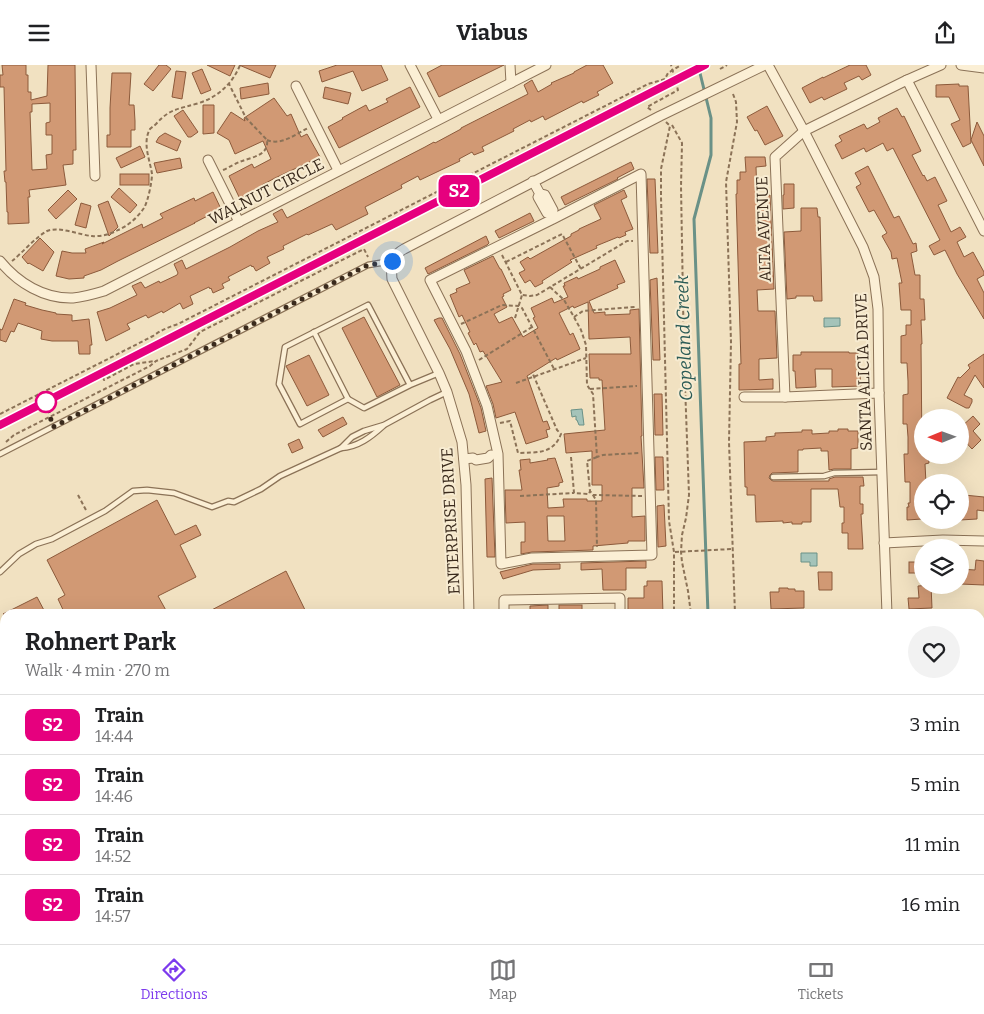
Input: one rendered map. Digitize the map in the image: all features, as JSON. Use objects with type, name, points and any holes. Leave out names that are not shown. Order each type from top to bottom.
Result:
[{"type":"street","points":[[91,65],[94,176]]},
{"type":"street","points":[[410,65],[438,119]]},
{"type":"street","points":[[510,65],[511,83]]},
{"type":"street","name":"WALNUT CIRCLE","points":[[2,264],[11,274],[46,294],[74,298],[104,291],[546,65]]},
{"type":"street","points":[[392,261],[398,252],[533,181],[718,87],[766,65]]},
{"type":"street","name":"SANTA ALICIA DRIVE","points":[[766,65],[804,131],[863,247],[874,277],[878,309],[887,609]]},
{"type":"street","name":"ALTA AVENUE","points":[[785,397],[775,157],[804,131],[941,65]]},
{"type":"street","points":[[961,65],[984,68]]},
{"type":"street","points":[[907,80],[984,231]]},
{"type":"street","points":[[296,86],[338,170]]},
{"type":"street","points":[[208,160],[239,222]]},
{"type":"street","points":[[641,174],[643,241],[652,555],[532,558],[501,565],[494,455],[487,405],[466,351],[430,281],[552,216],[641,174]]},
{"type":"street","points":[[533,181],[540,193],[545,195],[553,210],[552,216]]},
{"type":"street","name":"ENTERPRISE DRIVE","points":[[392,261],[392,279],[439,373],[468,458],[466,485],[470,609]]},
{"type":"street","points":[[744,397],[879,393]]},
{"type":"street","points":[[468,458],[475,454],[487,452],[494,455]]},
{"type":"street","points":[[884,543],[943,540],[984,541]]},
{"type":"street","points":[[504,609],[504,600],[620,598],[620,609]]},
{"type":"lane","points":[[0,454],[368,265],[392,261]]},
{"type":"lane","points":[[348,399],[300,424],[279,384],[285,347],[368,305],[410,385]]},
{"type":"lane","points":[[314,332],[348,399],[364,408],[439,373]]},
{"type":"lane","points":[[0,572],[19,554],[105,511],[133,491],[147,489],[174,493],[212,507],[228,501],[234,502],[261,489],[280,476],[340,448],[352,437],[384,425],[447,392]]},
{"type":"lane","points":[[340,448],[350,447],[367,440],[384,425]]},
{"type":"lane","points":[[773,477],[882,472]]},
{"type":"path","points":[[2,264],[46,231],[55,229],[93,236],[104,235],[118,231],[132,221],[144,207],[150,189],[152,176],[148,159],[147,141],[150,129],[172,110],[201,103],[215,96],[229,84],[240,65]]},
{"type":"path","points":[[647,107],[678,90],[671,65]]},
{"type":"path","points":[[0,414],[648,84],[665,79],[668,73],[681,65]]},
{"type":"path","points":[[720,69],[727,65]]},
{"type":"path","points":[[229,84],[246,118],[267,140],[276,142],[284,140],[315,124]]},
{"type":"path","points":[[733,94],[736,102],[738,122],[726,182],[731,342],[729,442],[735,609]]},
{"type":"path","points":[[674,609],[674,552],[669,521],[661,197],[661,169],[671,126],[682,143],[684,347],[689,495],[681,552],[690,609]]},
{"type":"path","points":[[215,174],[242,161],[255,158],[263,152],[267,140]]},
{"type":"path","points":[[506,262],[562,234],[581,269]]},
{"type":"path","points":[[522,295],[537,295],[627,241],[643,241]]},
{"type":"path","points":[[498,246],[522,295],[515,318]]},
{"type":"path","points":[[2,445],[14,435],[150,366],[156,361],[187,349],[200,332],[364,249],[368,257]]},
{"type":"path","points":[[550,287],[564,300],[581,330],[586,345],[587,385],[593,394],[598,457]]},
{"type":"path","points":[[454,328],[502,305],[519,306],[522,308],[554,369]]},
{"type":"path","points":[[574,317],[583,311],[645,306]]},
{"type":"path","points":[[471,365],[532,327]]},
{"type":"path","points":[[516,383],[587,358]]},
{"type":"path","points":[[103,377],[104,380],[134,364],[156,361]]},
{"type":"path","points":[[491,425],[510,421],[518,453],[547,451],[555,445],[561,434],[557,429],[532,372]]},
{"type":"path","points":[[590,389],[647,385]]},
{"type":"path","points":[[598,557],[596,500],[590,491],[587,461],[603,455],[649,453]]},
{"type":"path","points":[[570,457],[574,493]]},
{"type":"path","points":[[520,496],[589,493],[590,491]]},
{"type":"path","points":[[78,495],[90,519]]},
{"type":"path","points":[[593,495],[650,496]]},
{"type":"path","points":[[674,552],[732,549]]},
{"type":"water","points":[[824,318],[840,318],[840,326],[824,327]]},
{"type":"water","points":[[582,409],[584,425],[579,425],[576,416],[572,417],[571,410]]},
{"type":"water","points":[[801,553],[817,553],[817,566],[810,566],[810,562],[801,562]]},
{"type":"building","points":[[2,65],[26,65],[28,92],[31,92],[31,100],[47,96],[48,65],[75,65],[76,150],[73,150],[73,164],[63,165],[66,185],[29,190],[29,223],[8,224],[4,171],[6,171],[4,87],[0,87],[0,75],[3,75]],"holes":[[[50,103],[50,122],[46,123],[46,135],[52,135],[52,154],[46,155],[47,169],[32,170],[30,112],[32,112],[32,104]]]},
{"type":"building","points":[[159,65],[166,65],[171,69],[153,91],[144,84]]},
{"type":"building","points":[[207,65],[235,65],[230,76]]},
{"type":"building","points":[[239,65],[276,65],[270,78]]},
{"type":"building","points":[[337,65],[381,65],[388,80],[362,91],[353,71],[322,82],[319,71]]},
{"type":"building","points":[[442,65],[504,65],[439,97],[427,73]]},
{"type":"building","points":[[587,65],[603,65],[613,83],[597,92],[599,95],[583,103],[582,101],[545,120],[543,116],[531,122],[530,120],[513,129],[514,131],[482,147],[484,151],[474,155],[472,152],[459,159],[460,161],[420,180],[418,176],[401,185],[402,188],[365,207],[368,214],[336,230],[332,224],[307,234],[283,246],[284,249],[267,257],[270,263],[256,271],[251,265],[228,277],[230,280],[222,284],[224,288],[213,293],[209,287],[190,296],[193,304],[183,309],[180,303],[163,313],[162,311],[148,318],[146,315],[127,324],[130,329],[106,341],[97,312],[137,295],[132,286],[141,282],[145,288],[177,275],[174,264],[182,260],[186,269],[278,222],[273,214],[282,209],[287,218],[435,143],[528,94],[524,85],[532,80],[538,92],[551,83]]},
{"type":"building","points":[[850,65],[866,65],[871,75],[862,80],[859,76],[844,83],[847,89],[824,100],[822,97],[810,103],[802,88]]},
{"type":"building","points":[[202,69],[211,90],[201,94],[192,73]]},
{"type":"building","points":[[176,71],[186,72],[182,99],[172,97]]},
{"type":"building","points":[[112,73],[131,73],[129,105],[134,105],[135,130],[131,130],[131,147],[107,147],[107,135],[110,135]]},
{"type":"building","points":[[268,83],[269,94],[241,99],[240,88]]},
{"type":"building","points":[[959,84],[959,86],[968,86],[971,143],[963,147],[951,124],[960,120],[949,97],[936,97],[936,85]]},
{"type":"building","points":[[325,87],[351,93],[348,104],[323,98]]},
{"type":"building","points":[[410,87],[420,107],[339,148],[328,127],[366,105],[369,111],[388,102],[386,99]]},
{"type":"building","points":[[274,98],[287,116],[291,114],[301,137],[307,134],[320,157],[275,178],[262,185],[264,187],[240,199],[229,176],[252,164],[254,168],[271,159],[263,141],[235,154],[229,140],[217,133],[231,112],[245,121],[244,118]]},
{"type":"building","points":[[203,105],[214,105],[214,133],[203,134]]},
{"type":"building","points":[[767,106],[783,136],[765,145],[747,117]]},
{"type":"building","points":[[897,108],[902,117],[904,116],[921,151],[912,155],[923,176],[927,181],[935,177],[947,201],[938,205],[951,232],[960,227],[966,237],[957,242],[964,257],[973,252],[984,272],[984,275],[977,279],[984,293],[984,319],[945,250],[934,255],[929,246],[940,240],[893,148],[887,151],[883,143],[866,152],[864,148],[842,159],[835,145],[842,141],[839,136],[864,124],[867,129],[880,122],[878,118]]},
{"type":"building","points":[[183,110],[198,132],[191,137],[188,137],[174,116]]},
{"type":"building","points":[[977,122],[984,136],[984,166],[971,140]]},
{"type":"building","points":[[165,133],[181,141],[177,151],[156,142]]},
{"type":"building","points":[[140,146],[145,157],[121,168],[116,158]]},
{"type":"building","points":[[745,157],[765,157],[766,166],[756,167],[757,195],[770,195],[774,289],[757,290],[758,311],[775,311],[777,358],[759,359],[759,380],[773,379],[773,389],[739,390],[739,364],[741,364],[736,194],[737,180],[740,180],[740,172],[746,172]]},
{"type":"building","points":[[180,158],[182,168],[157,173],[154,163]]},
{"type":"building","points":[[631,162],[634,169],[565,205],[561,197]]},
{"type":"building","points":[[868,166],[894,218],[899,216],[913,244],[916,243],[917,251],[911,253],[915,275],[920,275],[920,299],[924,299],[925,320],[921,320],[922,409],[914,409],[914,464],[925,464],[926,474],[914,474],[914,520],[907,520],[907,507],[909,507],[908,503],[910,503],[910,482],[905,482],[904,454],[908,454],[908,437],[907,424],[903,424],[903,395],[908,394],[908,381],[907,363],[901,363],[901,336],[906,335],[906,325],[911,325],[911,310],[901,310],[899,283],[902,283],[897,258],[892,259],[891,252],[882,236],[887,233],[874,210],[869,212],[856,187],[861,184],[855,173]]},
{"type":"building","points":[[120,174],[149,174],[149,185],[120,185]]},
{"type":"building","points":[[647,179],[655,179],[658,253],[650,253]]},
{"type":"building","points":[[784,184],[794,184],[794,208],[783,209]]},
{"type":"building","points":[[119,188],[137,205],[130,213],[111,197]]},
{"type":"building","points":[[68,190],[77,199],[56,219],[48,210]]},
{"type":"building","points":[[624,190],[627,197],[621,200],[633,229],[625,232],[626,235],[596,246],[597,248],[570,260],[572,262],[535,287],[530,280],[525,283],[519,273],[525,270],[520,262],[528,257],[530,259],[571,236],[571,234],[579,229],[601,219],[594,205]]},
{"type":"building","points":[[213,192],[221,209],[195,223],[101,270],[84,276],[84,278],[69,279],[56,276],[62,251],[86,253],[85,249],[104,242],[102,244],[142,224],[143,228],[163,218],[160,214],[194,198],[195,201]]},
{"type":"building","points":[[108,201],[118,227],[109,236],[98,205]]},
{"type":"building","points":[[81,203],[91,206],[86,228],[75,225]]},
{"type":"building","points":[[801,208],[817,208],[818,217],[820,217],[822,301],[814,301],[813,296],[796,296],[796,298],[787,299],[784,232],[801,231]]},
{"type":"building","points":[[530,213],[534,221],[499,238],[495,231]]},
{"type":"building","points":[[486,236],[489,243],[487,245],[428,274],[425,268]]},
{"type":"building","points":[[40,238],[54,252],[43,271],[28,264],[22,257]]},
{"type":"building","points":[[493,256],[511,290],[503,294],[504,296],[502,297],[507,307],[494,314],[499,323],[512,317],[523,337],[538,328],[531,308],[552,298],[554,303],[568,297],[563,286],[565,286],[564,283],[577,277],[578,279],[615,260],[625,282],[617,285],[618,288],[589,301],[594,313],[605,312],[605,315],[630,314],[630,310],[639,309],[641,436],[644,488],[632,488],[632,517],[645,516],[645,541],[628,541],[628,543],[593,546],[593,550],[521,554],[521,542],[525,542],[525,522],[506,523],[505,490],[522,490],[519,470],[521,470],[520,460],[530,459],[530,463],[555,458],[563,482],[559,483],[559,486],[547,488],[548,508],[564,507],[563,499],[602,501],[602,485],[592,485],[592,451],[566,453],[564,434],[605,430],[602,380],[590,378],[589,354],[631,354],[630,337],[589,339],[588,302],[574,308],[573,306],[559,313],[570,335],[573,333],[580,349],[557,360],[556,358],[527,376],[543,422],[547,421],[550,429],[546,430],[548,437],[526,444],[515,412],[496,418],[486,386],[502,382],[483,351],[480,352],[476,343],[474,345],[462,315],[459,317],[450,295],[457,292],[456,289],[470,283],[464,270]],"holes":[[[547,516],[564,516],[565,541],[548,541]]]},
{"type":"building","points":[[657,278],[660,360],[653,360],[650,280]]},
{"type":"building","points":[[14,299],[26,303],[25,305],[56,314],[72,315],[72,321],[89,319],[92,345],[90,345],[90,354],[79,354],[78,341],[41,339],[42,331],[18,323],[14,332],[11,331],[6,342],[0,340],[0,329],[2,330]]},
{"type":"building","points":[[364,317],[400,385],[377,397],[342,328]]},
{"type":"building","points":[[442,318],[460,354],[481,408],[486,431],[479,433],[469,394],[450,349],[434,320]]},
{"type":"building","points":[[801,352],[858,353],[861,386],[832,387],[832,369],[815,369],[816,387],[796,388],[793,355],[801,355]]},
{"type":"building","points":[[984,354],[984,388],[975,375],[964,395],[972,399],[969,408],[947,398],[958,377],[960,378],[970,368],[968,365]]},
{"type":"building","points":[[309,355],[329,395],[307,406],[286,366]]},
{"type":"building","points":[[654,394],[662,394],[663,435],[655,435]]},
{"type":"building","points":[[973,416],[980,424],[973,431],[981,440],[972,449],[969,446],[969,420]]},
{"type":"building","points":[[343,417],[347,424],[323,437],[318,430]]},
{"type":"building","points":[[838,429],[858,431],[858,448],[851,449],[851,469],[829,470],[828,451],[821,451],[821,448],[803,449],[798,450],[798,472],[772,473],[769,478],[773,481],[829,481],[829,479],[835,477],[863,477],[864,486],[860,486],[860,504],[863,504],[863,514],[861,514],[863,549],[848,549],[848,533],[842,533],[844,507],[840,507],[838,489],[811,489],[811,522],[792,524],[792,522],[783,523],[783,521],[756,522],[755,495],[747,495],[747,487],[745,487],[744,442],[766,441],[766,437],[775,436],[775,433],[812,430],[812,434],[829,433],[829,431],[838,431]]},
{"type":"building","points":[[299,439],[303,448],[292,453],[288,444]]},
{"type":"building","points":[[655,457],[663,457],[664,490],[656,490]]},
{"type":"building","points":[[492,478],[495,557],[487,557],[485,479]]},
{"type":"building","points":[[969,496],[984,497],[984,511],[977,510],[977,519],[969,519]]},
{"type":"building","points":[[157,500],[175,535],[196,525],[201,535],[180,545],[196,577],[158,596],[165,609],[63,609],[58,599],[65,595],[47,560]]},
{"type":"building","points":[[664,505],[666,546],[658,547],[657,506]]},
{"type":"building","points":[[976,560],[984,561],[984,585],[969,584],[969,570],[975,570]]},
{"type":"building","points":[[646,561],[646,568],[626,568],[626,590],[603,590],[602,569],[581,570],[581,563]]},
{"type":"building","points":[[909,562],[914,562],[914,573],[909,573]]},
{"type":"building","points":[[533,564],[560,564],[560,569],[533,570],[503,579],[500,572]]},
{"type":"building","points":[[286,571],[305,609],[214,609]]},
{"type":"building","points":[[818,572],[832,572],[832,590],[819,590]]},
{"type":"building","points":[[647,581],[662,581],[663,609],[628,609],[628,598],[644,598],[644,586],[647,586]]},
{"type":"building","points":[[779,588],[804,591],[804,608],[771,609],[770,592],[779,592]]},
{"type":"building","points":[[919,594],[931,594],[932,608],[909,609],[908,598],[919,598]]},
{"type":"building","points":[[37,597],[43,609],[13,609]]},
{"type":"building","points":[[548,605],[548,609],[530,609],[530,606]]},
{"type":"building","points":[[559,605],[582,605],[582,609],[559,609]]},
{"type":"waterway","name":"Copeland Creek","points":[[698,65],[711,118],[711,155],[694,219],[708,609]]},
{"type":"railway","points":[[0,425],[706,65]]},
{"type":"train","name":"S2","points":[[0,425],[705,65]]},
{"type":"route","points":[[46,402],[53,427],[368,265],[392,261]]}]
